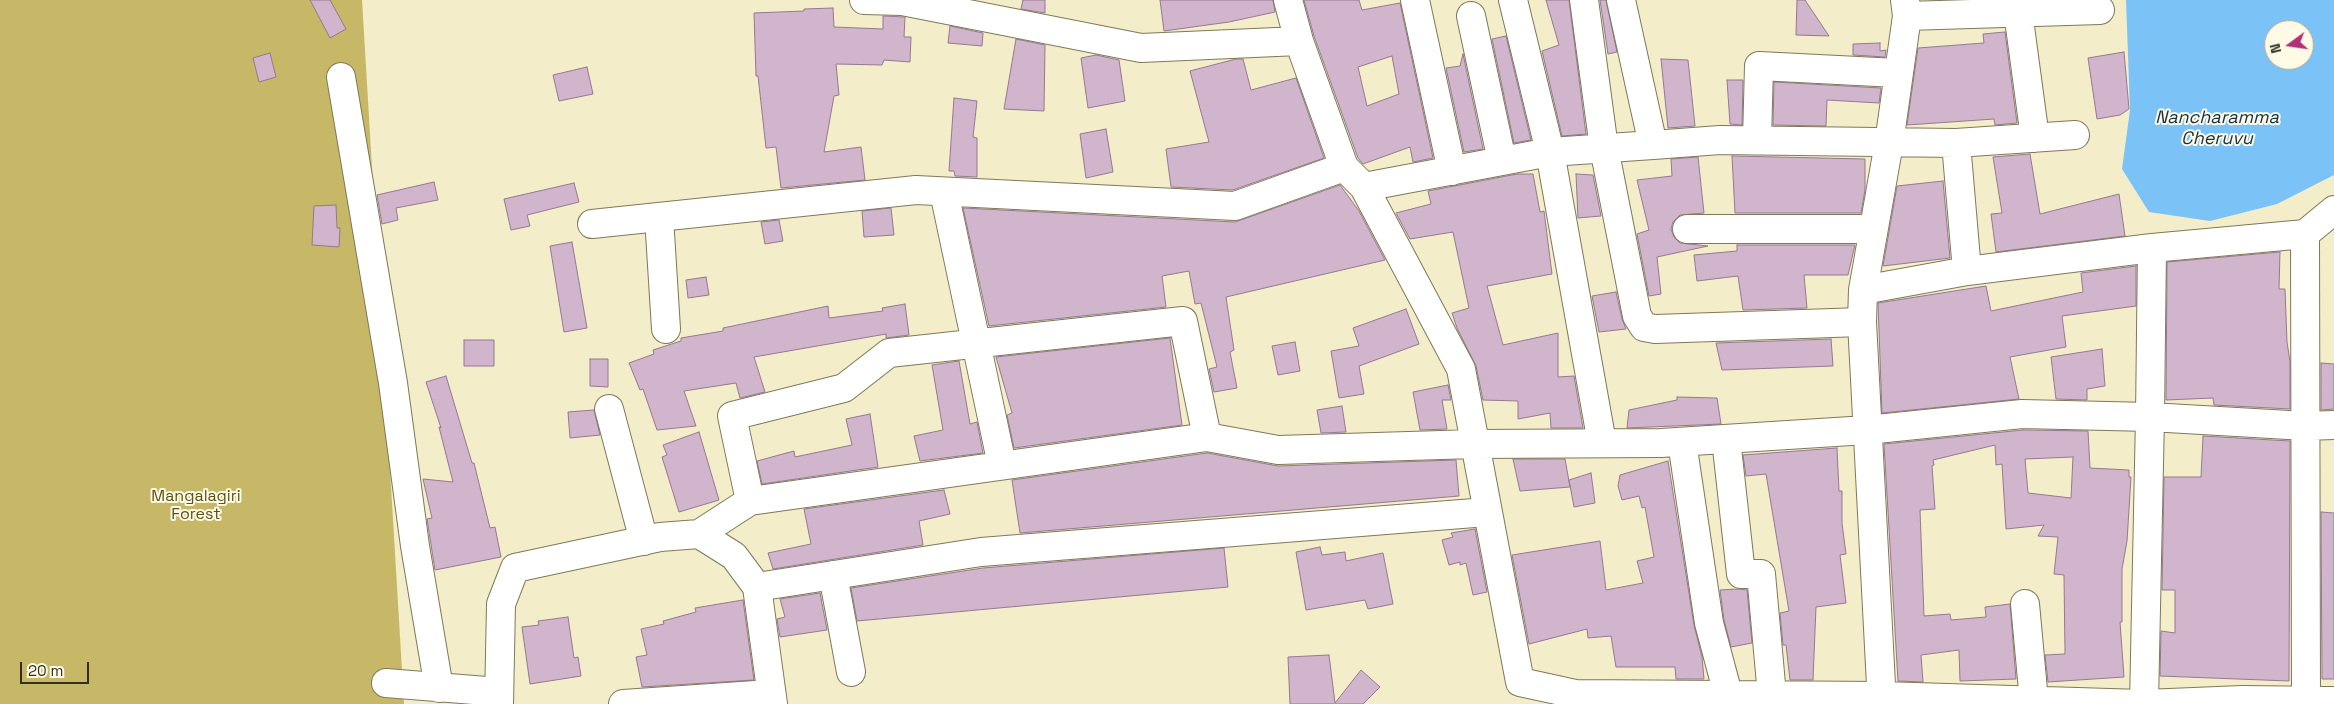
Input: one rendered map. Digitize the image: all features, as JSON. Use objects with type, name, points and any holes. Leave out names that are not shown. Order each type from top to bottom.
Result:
[{"type":"street","points":[[864,0],[902,1],[1141,48],[1299,41]]},
{"type":"street","points":[[1288,0],[1299,41],[1344,167],[1364,187],[1461,369],[1520,682],[1575,699],[1772,695],[1882,700],[2144,704],[2242,700],[2334,701]]},
{"type":"street","points":[[1415,0],[1452,171]]},
{"type":"street","points":[[1513,0],[1550,152],[1602,443]]},
{"type":"street","points":[[1584,0],[1604,148],[1637,316],[1644,327],[1655,329],[1862,322]]},
{"type":"street","points":[[1621,0],[1653,145]]},
{"type":"street","points":[[1882,700],[1867,430],[1862,322],[1863,290],[1889,142],[1906,8],[2018,12],[2100,10]]},
{"type":"street","points":[[2018,12],[2034,138]]},
{"type":"street","points":[[1471,16],[1502,161]]},
{"type":"street","points":[[1757,140],[1759,66],[1897,73]]},
{"type":"street","points":[[341,78],[393,383],[415,546],[439,688]]},
{"type":"street","points":[[1364,187],[1550,152],[1604,148],[1720,140],[1956,143],[2075,135]]},
{"type":"street","points":[[1956,143],[1967,271]]},
{"type":"street","points":[[592,224],[916,190],[1235,206],[1344,167]]},
{"type":"street","points":[[944,192],[1002,465]]},
{"type":"street","points":[[1863,290],[1967,271],[2152,248],[2305,234],[2334,210]]},
{"type":"street","points":[[660,217],[666,329]]},
{"type":"street","points":[[1687,229],[1873,229]]},
{"type":"street","points":[[2297,702],[2306,426],[2305,234]]},
{"type":"street","points":[[2144,704],[2152,248]]},
{"type":"street","points":[[750,501],[732,416],[844,388],[888,354],[1183,321],[1207,437]]},
{"type":"street","points":[[609,409],[644,541]]},
{"type":"street","points":[[386,683],[439,688],[499,698],[501,604],[515,568],[644,541],[699,534],[750,501],[1207,437],[1278,450],[1474,444],[1682,442],[1867,430],[2022,414],[2150,417],[2306,426],[2334,425]]},
{"type":"street","points":[[1726,439],[1741,574],[1761,574],[1772,695]]},
{"type":"street","points":[[1682,442],[1709,623],[1712,697]]},
{"type":"street","points":[[757,587],[981,552],[1487,512]]},
{"type":"street","points":[[623,704],[772,699],[757,587],[734,556],[699,534]]},
{"type":"street","points":[[833,575],[851,672]]},
{"type":"street","points":[[2025,604],[2034,701]]},
{"type":"green space","name":"Mangalagiri Forest","points":[[0,0],[362,0],[404,704],[0,704]]},
{"type":"water","name":"Nancharamma Cheruvu","points":[[2126,0],[2334,0],[2334,175],[2277,204],[2210,221],[2149,212],[2122,169],[2130,110]]},
{"type":"building","points":[[310,0],[330,0],[346,29],[330,38]]},
{"type":"building","points":[[1023,0],[1045,0],[1045,13],[1021,9]]},
{"type":"building","points":[[1160,0],[1273,0],[1275,12],[1229,22],[1164,31]]},
{"type":"building","points":[[1304,0],[1359,0],[1362,10],[1400,3],[1433,158],[1413,162],[1410,147],[1363,164],[1358,158],[1314,36]],"holes":[[[1392,56],[1399,94],[1367,106],[1358,67]]]},
{"type":"building","points":[[1546,0],[1569,0],[1586,134],[1562,136],[1542,51],[1559,45]]},
{"type":"building","points":[[1600,0],[1606,0],[1617,52],[1608,54]]},
{"type":"building","points":[[1797,0],[1805,0],[1829,36],[1796,35]]},
{"type":"building","points":[[833,8],[834,27],[883,29],[883,16],[905,17],[904,37],[911,37],[910,62],[884,60],[882,65],[836,64],[839,95],[834,96],[824,152],[861,147],[865,180],[781,188],[776,147],[766,148],[758,76],[756,76],[754,13]]},
{"type":"building","points":[[950,26],[983,33],[982,46],[948,43]]},
{"type":"building","points":[[2005,32],[2017,123],[1995,125],[1994,119],[1907,125],[1918,48],[1984,43],[1983,34]]},
{"type":"building","points":[[1506,36],[1531,140],[1514,143],[1492,39]]},
{"type":"building","points":[[1016,39],[1045,45],[1044,111],[1004,109]]},
{"type":"building","points":[[1880,43],[1880,51],[1886,50],[1885,57],[1853,55],[1853,44]]},
{"type":"building","points":[[2124,52],[2129,109],[2120,115],[2097,119],[2088,58]]},
{"type":"building","points":[[270,53],[276,77],[259,82],[253,58]]},
{"type":"building","points":[[1463,54],[1483,149],[1464,152],[1446,68],[1460,66]]},
{"type":"building","points":[[1096,55],[1119,60],[1125,101],[1088,108],[1081,58]]},
{"type":"building","points":[[1236,59],[1243,59],[1251,90],[1296,78],[1324,158],[1233,190],[1171,187],[1166,149],[1209,142],[1190,71]]},
{"type":"building","points":[[1661,59],[1688,60],[1695,126],[1668,128]]},
{"type":"building","points":[[587,67],[593,94],[559,101],[553,75]]},
{"type":"building","points":[[1727,80],[1743,80],[1742,125],[1730,124]]},
{"type":"building","points":[[1774,82],[1881,88],[1879,103],[1827,100],[1826,126],[1773,125]]},
{"type":"building","points":[[954,98],[977,101],[973,137],[977,138],[977,177],[955,176],[954,171],[949,171]]},
{"type":"building","points":[[1106,129],[1113,172],[1086,178],[1080,134]]},
{"type":"building","points":[[2030,154],[2040,214],[2119,194],[2125,236],[1996,252],[1991,214],[2002,213],[1993,157]]},
{"type":"building","points":[[1732,156],[1865,159],[1865,190],[1861,213],[1735,213]]},
{"type":"building","points":[[1698,157],[1704,213],[1680,215],[1673,222],[1671,229],[1674,237],[1680,243],[1708,246],[1657,257],[1661,294],[1649,296],[1637,234],[1649,230],[1637,180],[1672,176],[1671,159]]},
{"type":"building","points":[[1517,174],[1533,174],[1540,212],[1544,211],[1552,274],[1487,286],[1503,345],[1558,333],[1558,377],[1574,376],[1583,428],[1551,428],[1550,413],[1518,419],[1518,401],[1483,400],[1476,366],[1457,328],[1452,313],[1469,308],[1453,232],[1410,239],[1396,213],[1431,204],[1428,191]]},
{"type":"building","points":[[1576,174],[1593,175],[1601,216],[1578,218]]},
{"type":"building","points":[[1943,181],[1950,258],[1883,266],[1897,186]]},
{"type":"building","points":[[434,182],[438,200],[396,208],[398,220],[382,224],[377,195]]},
{"type":"building","points":[[574,183],[579,202],[527,215],[530,226],[511,230],[504,199]]},
{"type":"building","points":[[1340,185],[1359,211],[1385,260],[1226,297],[1234,350],[1230,352],[1237,388],[1214,392],[1209,369],[1217,367],[1201,303],[1195,304],[1189,271],[1162,276],[1166,307],[989,326],[963,208],[1235,222]]},
{"type":"building","points":[[336,205],[337,228],[340,228],[339,247],[312,245],[314,206]]},
{"type":"building","points":[[891,208],[894,235],[864,237],[862,211]]},
{"type":"building","points":[[779,220],[783,241],[765,244],[761,222]]},
{"type":"building","points":[[572,242],[587,328],[564,332],[550,246]]},
{"type":"building","points":[[1737,245],[1855,245],[1848,275],[1804,275],[1807,308],[1743,310],[1738,276],[1697,281],[1694,255],[1737,251]]},
{"type":"building","points":[[2280,252],[2279,289],[2285,289],[2287,342],[2290,362],[2290,409],[2214,405],[2213,398],[2166,400],[2167,262]]},
{"type":"building","points":[[2136,266],[2136,306],[2062,316],[2066,347],[2010,357],[2019,399],[1882,413],[1878,303],[1986,286],[1991,311],[2083,292],[2081,273]]},
{"type":"building","points":[[706,277],[709,295],[688,298],[686,280]]},
{"type":"building","points":[[1616,292],[1626,329],[1599,332],[1592,296]]},
{"type":"building","points":[[905,304],[909,335],[886,338],[886,334],[754,357],[765,392],[740,398],[736,383],[684,391],[696,426],[657,430],[643,389],[640,390],[629,363],[654,354],[653,350],[681,341],[681,338],[723,331],[723,328],[828,306],[829,318],[883,311],[882,308]]},
{"type":"building","points":[[1406,309],[1419,344],[1359,366],[1364,394],[1339,398],[1331,351],[1359,346],[1353,328]]},
{"type":"building","points":[[1170,338],[1182,425],[1014,448],[1007,415],[1012,413],[996,357]]},
{"type":"building","points":[[1831,339],[1833,366],[1722,370],[1716,343]]},
{"type":"building","points":[[464,340],[494,340],[494,366],[464,366]]},
{"type":"building","points":[[1295,342],[1300,371],[1278,375],[1272,346]]},
{"type":"building","points":[[2102,349],[2105,386],[2087,389],[2087,400],[2056,399],[2051,357]]},
{"type":"building","points":[[590,359],[608,359],[608,387],[590,386]]},
{"type":"building","points":[[959,361],[970,424],[977,422],[983,453],[920,461],[914,436],[943,430],[932,365]]},
{"type":"building","points":[[2321,363],[2334,364],[2334,409],[2321,410]]},
{"type":"building","points":[[446,376],[472,463],[474,463],[490,528],[495,527],[501,557],[435,570],[427,519],[432,518],[423,479],[453,482],[439,427],[441,428],[426,382]]},
{"type":"building","points":[[1448,385],[1451,400],[1442,400],[1447,429],[1420,430],[1413,392]]},
{"type":"building","points":[[1677,397],[1717,398],[1721,424],[1627,428],[1629,410],[1677,400]]},
{"type":"building","points":[[1342,406],[1346,432],[1321,433],[1317,410]]},
{"type":"building","points":[[594,410],[600,435],[570,438],[568,412]]},
{"type":"building","points":[[870,414],[878,467],[762,484],[757,461],[794,451],[795,457],[852,445],[846,419]]},
{"type":"building","points":[[2023,430],[2088,431],[2090,468],[2129,470],[2129,477],[2131,477],[2127,541],[2122,569],[2122,622],[2120,622],[2124,677],[2048,682],[2045,655],[2065,654],[2064,575],[2054,574],[2058,537],[2038,536],[2044,525],[2006,529],[2002,464],[1996,465],[1995,445],[1933,460],[1935,509],[1920,510],[1924,616],[1950,614],[1951,620],[1986,617],[1985,607],[2010,604],[2016,679],[1960,681],[1959,650],[1921,655],[1923,682],[1898,681],[1884,444]],"holes":[[[2073,457],[2071,498],[2028,493],[2025,459]]]},
{"type":"building","points":[[699,432],[719,500],[679,512],[662,457],[667,455],[663,445]]},
{"type":"building","points":[[2203,436],[2290,441],[2289,681],[2160,676],[2161,631],[2175,633],[2175,590],[2162,590],[2164,477],[2201,477]]},
{"type":"building","points":[[1837,448],[1839,491],[1842,491],[1842,523],[1846,554],[1840,555],[1846,603],[1816,607],[1813,680],[1790,680],[1786,645],[1783,645],[1780,613],[1789,611],[1766,474],[1746,476],[1743,455]]},
{"type":"building","points":[[1207,453],[1278,466],[1456,460],[1459,496],[1020,533],[1012,480]]},
{"type":"building","points":[[1513,459],[1565,459],[1570,487],[1520,491]]},
{"type":"building","points":[[1668,461],[1694,625],[1702,657],[1704,679],[1676,679],[1675,667],[1616,667],[1611,636],[1588,638],[1587,629],[1529,644],[1512,555],[1600,541],[1606,590],[1643,583],[1637,561],[1654,557],[1645,507],[1642,508],[1639,496],[1622,500],[1618,486],[1620,475]]},
{"type":"building","points":[[1591,473],[1595,503],[1574,507],[1569,480]]},
{"type":"building","points":[[944,490],[950,514],[919,521],[923,545],[773,569],[768,553],[811,544],[804,509]]},
{"type":"building","points":[[2321,512],[2334,513],[2334,679],[2322,679]]},
{"type":"building","points":[[1475,529],[1487,592],[1473,595],[1466,563],[1460,565],[1460,562],[1449,565],[1442,540],[1453,537],[1451,533]]},
{"type":"building","points":[[1320,547],[1322,555],[1345,552],[1346,561],[1383,553],[1393,604],[1368,609],[1365,600],[1306,610],[1296,552]]},
{"type":"building","points":[[1224,548],[1228,587],[857,621],[851,588],[983,568]]},
{"type":"building","points":[[1720,590],[1747,590],[1752,643],[1731,647],[1724,620]]},
{"type":"building","points":[[820,593],[827,630],[780,637],[777,619],[785,617],[780,599]]},
{"type":"building","points":[[743,600],[754,680],[642,687],[636,657],[647,655],[641,629],[664,624],[663,621],[696,612],[695,608]]},
{"type":"building","points":[[568,617],[574,658],[578,657],[581,676],[530,684],[522,627],[539,625],[538,621]]},
{"type":"building","points":[[1329,655],[1335,703],[1361,670],[1380,687],[1363,704],[1290,704],[1288,657]]}]
